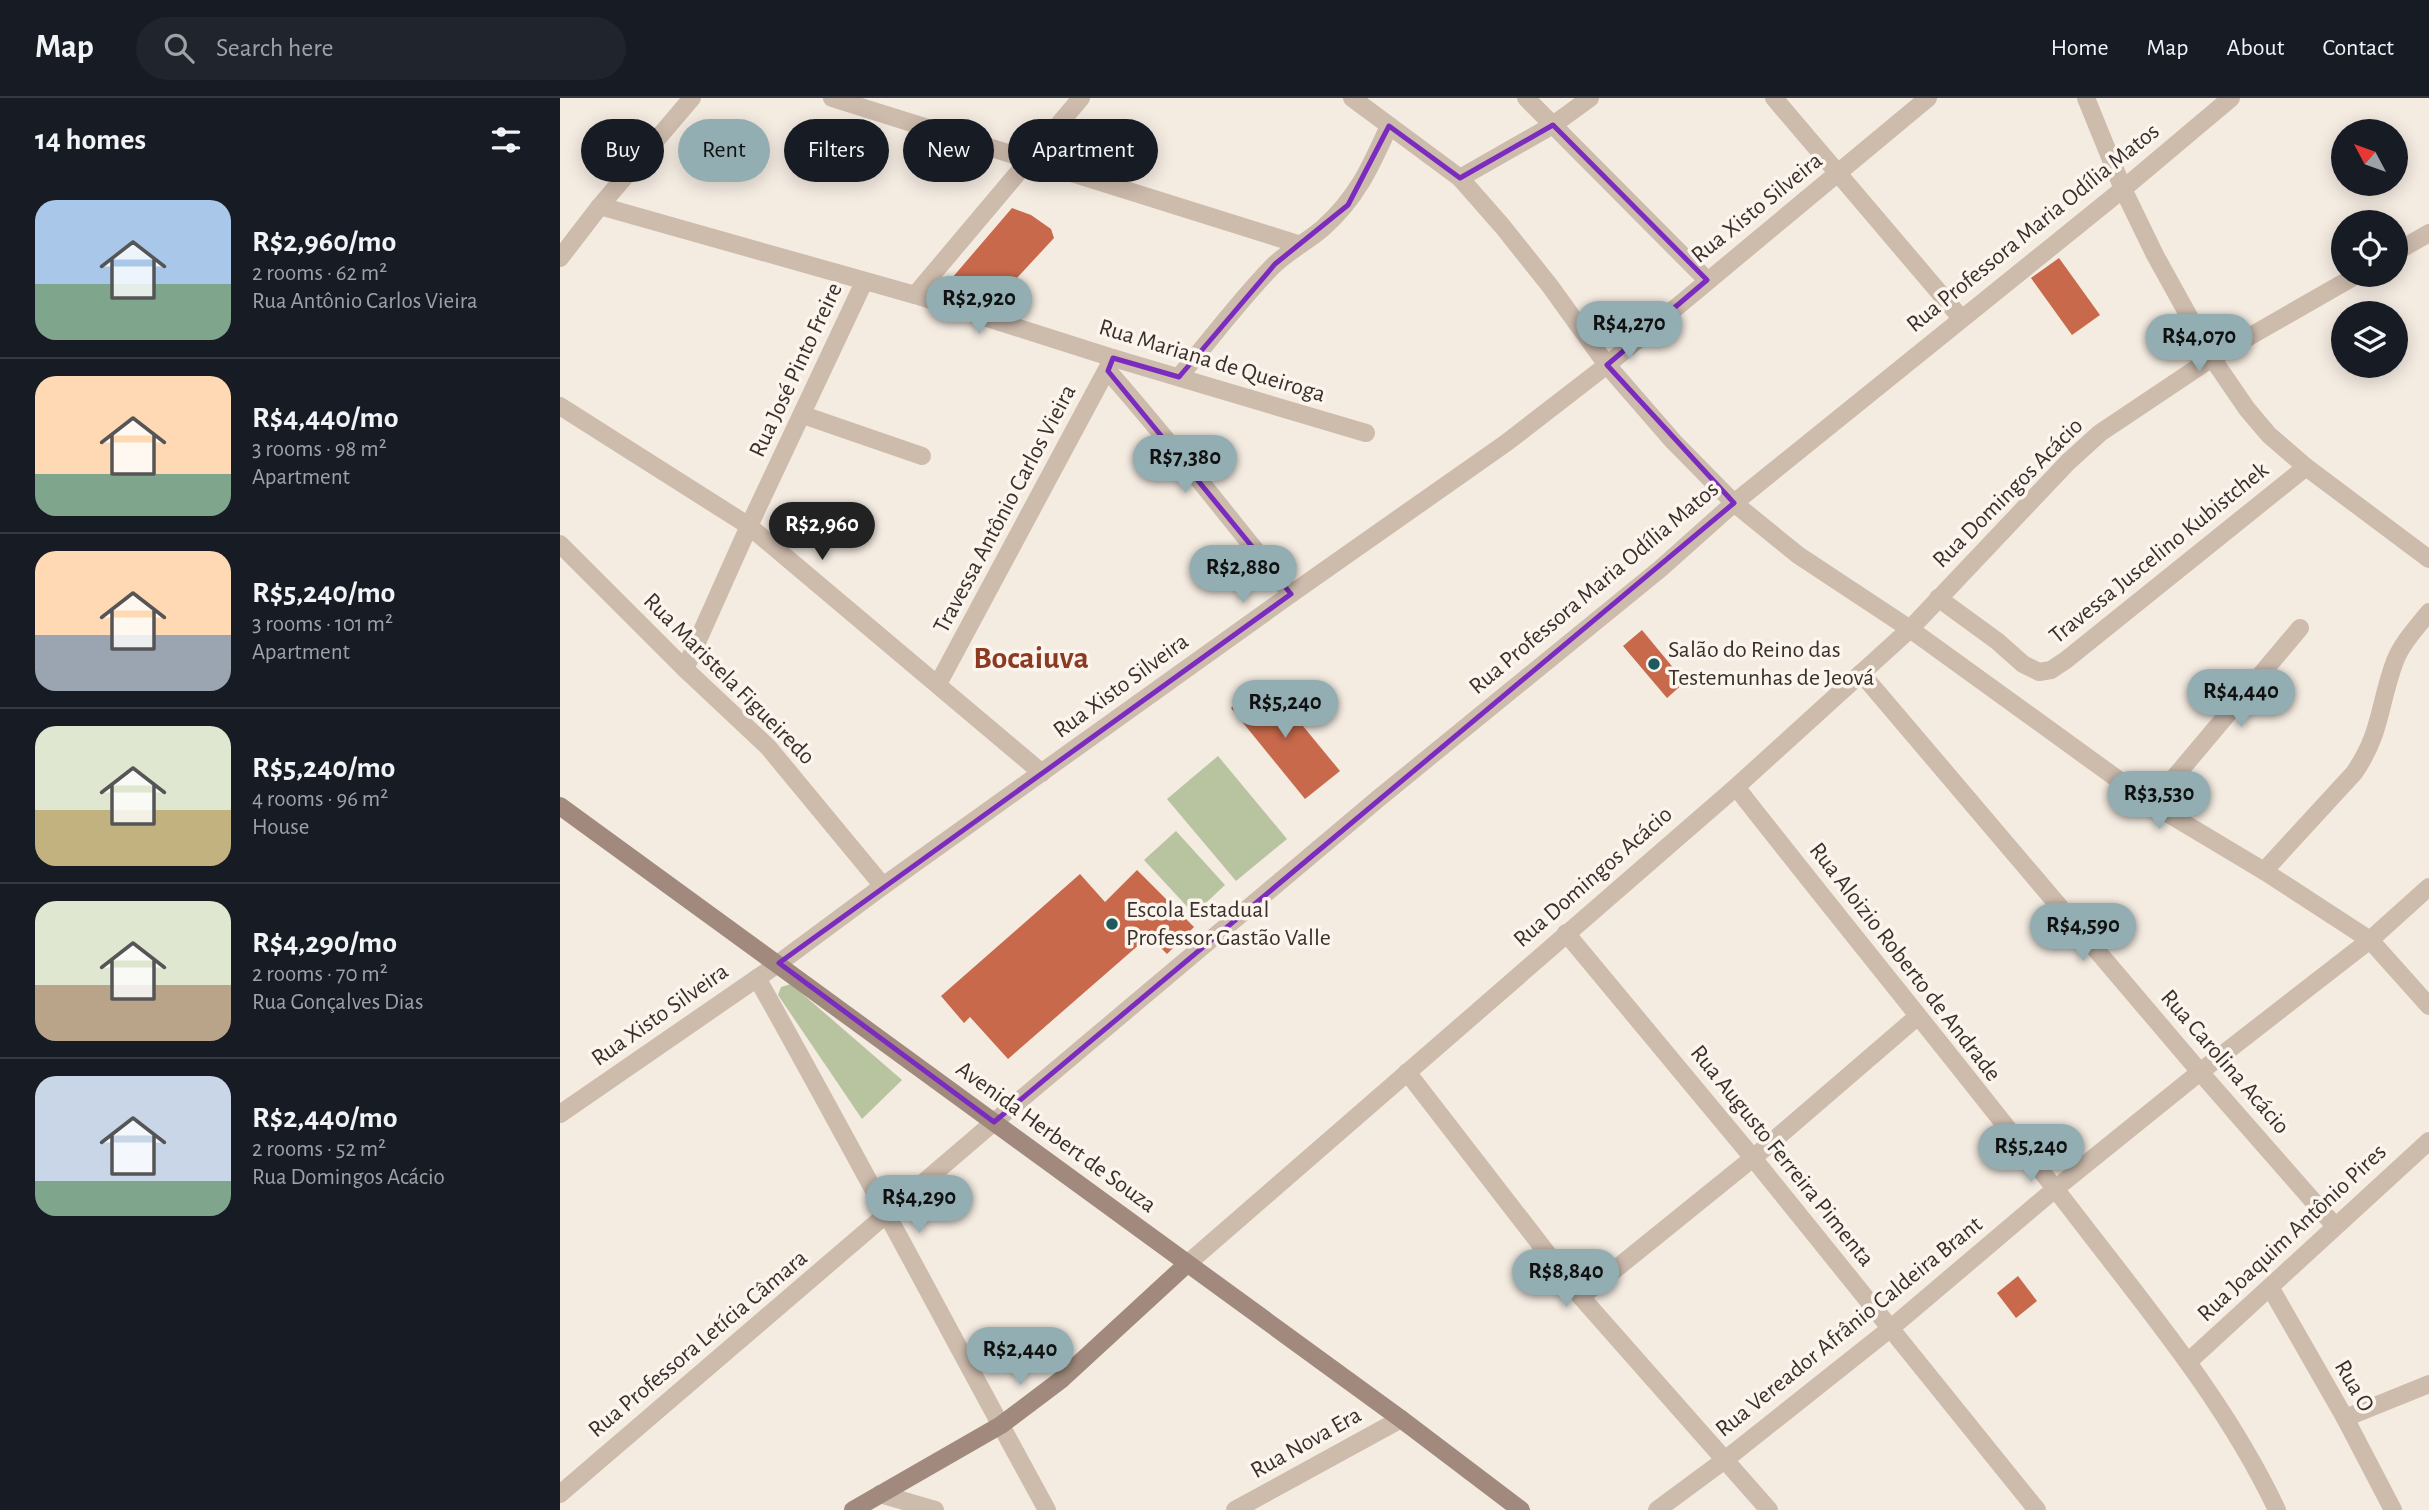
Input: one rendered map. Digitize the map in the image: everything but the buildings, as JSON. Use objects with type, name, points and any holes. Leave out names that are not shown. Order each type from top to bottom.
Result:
[{"type":"street","points":[[560,258],[600,206],[692,98]]},
{"type":"street","points":[[832,98],[1008,154]]},
{"type":"street","points":[[1063,119],[1081,98]]},
{"type":"street","points":[[1352,98],[1460,178],[1534,266],[1607,365],[1673,441],[1734,503],[1798,555],[1910,629],[2152,804],[2264,871],[2370,940],[2429,1006]]},
{"type":"street","points":[[1526,98],[1707,280]]},
{"type":"street","points":[[1460,178],[1553,125],[1590,98]]},
{"type":"street","points":[[1774,98],[1961,318]]},
{"type":"street","name":"Rua Xisto Silveira","points":[[560,1114],[779,963],[1291,594],[1506,443],[1607,365],[1928,98]]},
{"type":"street","points":[[2086,98],[2123,189],[2155,255],[2212,358],[2269,435],[2306,467],[2429,559]]},
{"type":"street","name":"Rua Professora Maria Odília Matos","points":[[995,1122],[1379,798],[1660,569],[1734,503],[2123,189],[2231,98]]},
{"type":"street","points":[[1179,377],[1255,286],[1297,244],[1321,230],[1348,205],[1367,174],[1389,125]]},
{"type":"street","points":[[915,295],[1009,182]]},
{"type":"street","points":[[1098,182],[1297,244]]},
{"type":"street","name":"Rua Mariana de Queiroga","points":[[600,206],[915,295],[1110,364],[1179,377],[1366,433]]},
{"type":"street","points":[[2408,246],[2429,234]]},
{"type":"street","name":"Rua José Pinto Freire","points":[[685,669],[864,282]]},
{"type":"street","name":"Rua Domingos Acácio","points":[[853,1510],[1001,1425],[1062,1379],[1187,1264],[1736,787],[1910,629],[2068,462],[2100,433],[2212,358],[2336,287]]},
{"type":"street","points":[[1110,364],[1208,493],[1291,594]]},
{"type":"street","name":"Travessa Antônio Carlos Vieira","points":[[938,684],[1110,364]]},
{"type":"street","points":[[560,406],[749,526],[1042,773]]},
{"type":"street","points":[[803,415],[922,456]]},
{"type":"street","name":"Travessa Juscelino Kubistchek","points":[[1938,598],[2023,664],[2039,671],[2051,670],[2306,467]]},
{"type":"street","name":"Rua Maristela Figueiredo","points":[[560,544],[685,669],[768,747],[883,886]]},
{"type":"street","points":[[2264,871],[2365,757],[2381,717],[2395,661],[2429,612]]},
{"type":"street","points":[[2152,804],[2300,628]]},
{"type":"street","name":"Rua Carolina Acácio","points":[[1861,673],[2200,1072],[2335,1226]]},
{"type":"street","name":"Rua Aloizio Roberto de Andrade","points":[[1736,787],[2055,1189],[2188,1362],[2235,1431],[2277,1510]]},
{"type":"street","name":"Avenida Herbert de Souza","points":[[560,806],[779,963],[1521,1510]]},
{"type":"street","name":"Rua Vereador Afrânio Caldeira Brant","points":[[1657,1510],[1726,1459],[1891,1328],[2055,1189],[2370,940],[2429,887]]},
{"type":"street","name":"Rua Augusto Ferreira Pimenta","points":[[1566,933],[2037,1510]]},
{"type":"street","points":[[757,978],[1047,1510]]},
{"type":"street","points":[[1581,1297],[1752,1158],[1917,1017]]},
{"type":"street","points":[[1407,1072],[1581,1297],[1769,1510]]},
{"type":"street","name":"Rua Professora Letícia Câmara","points":[[560,1494],[995,1122]]},
{"type":"street","name":"Rua Joaquim Antônio Pires","points":[[2188,1362],[2429,1141]]},
{"type":"street","name":"Rua O","points":[[2270,1287],[2345,1418],[2393,1510]]},
{"type":"street","points":[[2345,1418],[2429,1384]]},
{"type":"street","name":"Rua Nova Era","points":[[1235,1510],[1401,1419]]},
{"type":"street","points":[[880,1494],[935,1510]]},
{"type":"highlighted area","points":[[1553,125],[1707,280],[1607,365],[1734,503],[994,1122],[779,963],[1291,594],[1108,371],[1113,358],[1179,377],[1275,264],[1348,205],[1389,126],[1460,178]]},
{"type":"green space","points":[[1218,756],[1287,839],[1236,881],[1167,799]]},
{"type":"green space","points":[[1176,831],[1225,885],[1194,914],[1144,860]]},
{"type":"green space","points":[[791,984],[902,1080],[862,1119],[778,995],[781,987]]},
{"type":"place","name":"Salão do Reino das Testemunhas de Jeová","points":[[1654,664]]},
{"type":"place","name":"Escola Estadual Professor Gastão Valle","points":[[1112,924]]},
{"type":"district","name":"Bocaiuva","points":[[1031,658]]}]
